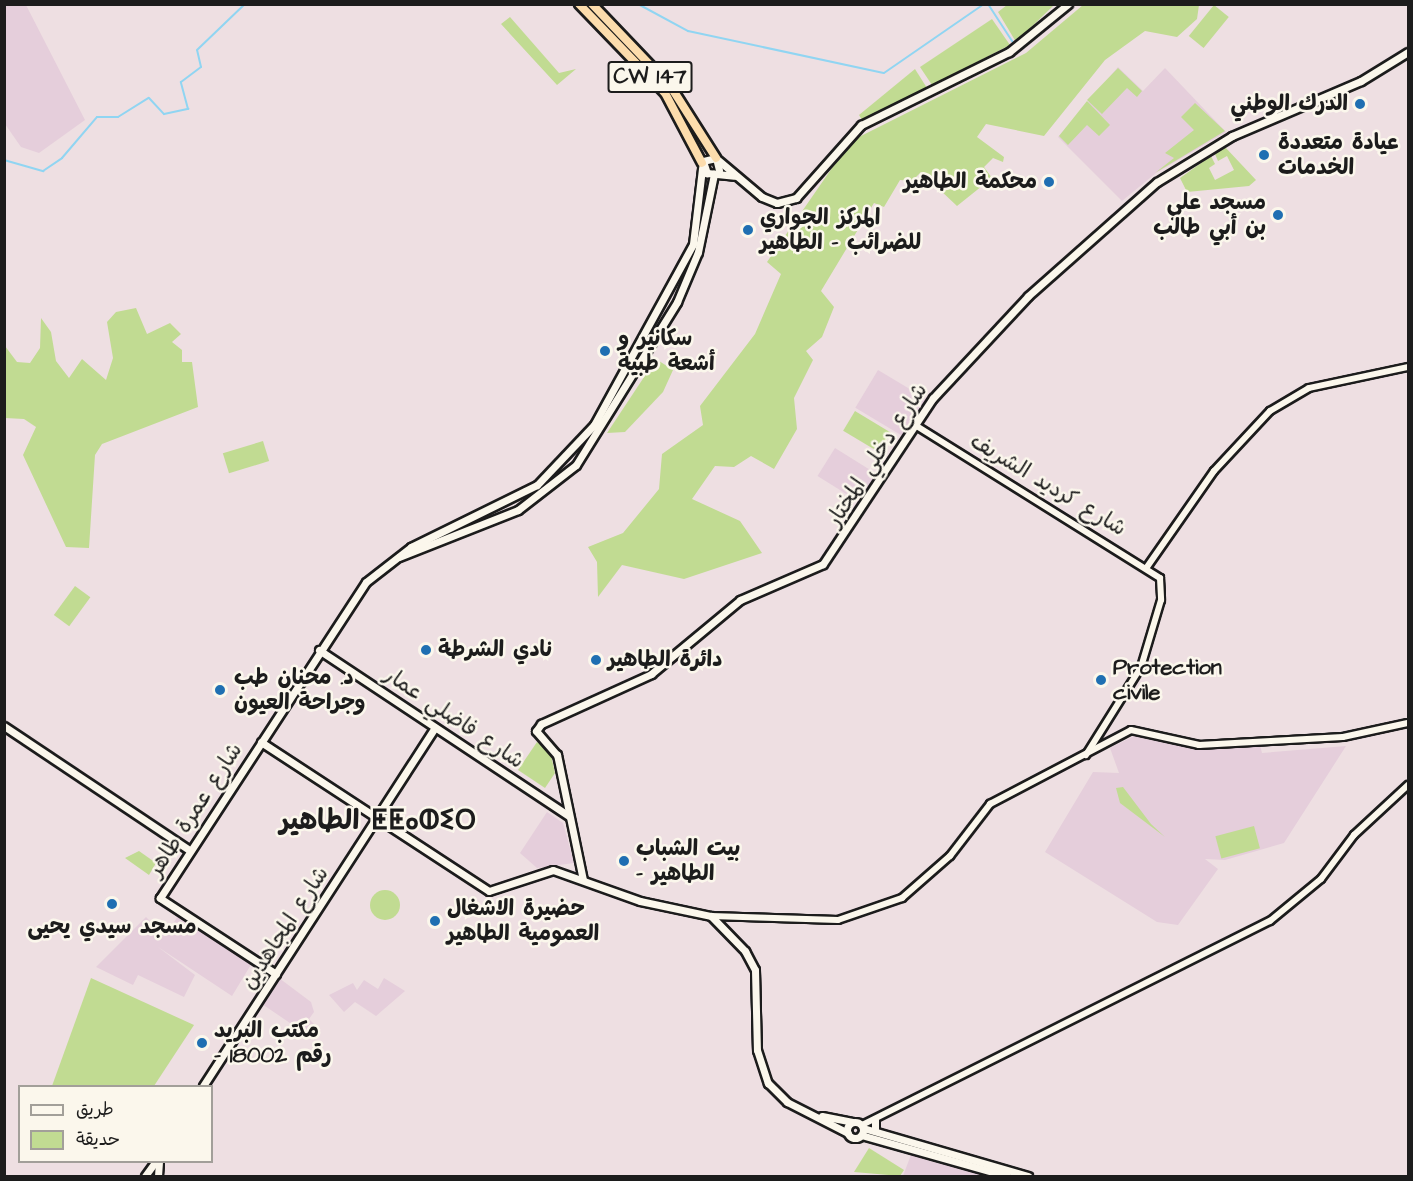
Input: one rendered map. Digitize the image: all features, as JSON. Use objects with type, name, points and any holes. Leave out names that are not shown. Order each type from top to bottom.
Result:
[{"type":"highway","name":"CW 147","points":[[579,4],[665,93],[702,165]]},
{"type":"highway","name":"CW 147","points":[[592,4],[671,87],[717,159]]},
{"type":"main road","points":[[717,159],[738,178],[770,201],[796,198],[861,125],[1009,52],[1068,4]]},
{"type":"main road","name":"شارع دخلي المختار","points":[[569,816],[557,755],[536,731],[546,721],[651,674],[740,600],[823,564],[915,425],[1028,296],[1167,175],[1232,136],[1361,81],[1408,52]]},
{"type":"main road","points":[[702,165],[717,159]]},
{"type":"main road","points":[[399,557],[518,510],[576,465],[677,302],[698,252],[717,159]]},
{"type":"main road","points":[[702,165],[716,172],[738,178]]},
{"type":"main road","points":[[399,557],[421,542],[515,500],[550,475],[583,440],[681,271],[698,224],[702,165]]},
{"type":"main road","points":[[713,183],[729,174]]},
{"type":"main road","name":"شارع عمرة طاهر","points":[[276,974],[160,898],[189,849],[362,586],[399,557]]},
{"type":"main road","name":"شارع فاضلي عمار","points":[[319,650],[569,816]]},
{"type":"main road","points":[[4,726],[189,849]]},
{"type":"main road","name":"شارع المجاهدين","points":[[204,1085],[435,728]]},
{"type":"main road","points":[[261,742],[378,816],[489,891],[553,870],[640,901],[711,916],[745,951],[755,970],[757,1050],[764,1076],[787,1102],[820,1116],[848,1133],[862,1129],[875,1130],[1028,1176]]},
{"type":"main road","points":[[569,816],[583,880]]},
{"type":"main road","points":[[820,1116],[852,1122],[862,1129],[1006,1176]]},
{"type":"main road","points":[[875,1119],[875,1130]]},
{"type":"main road","points":[[848,1133],[852,1122]]},
{"type":"main road","points":[[145,1176],[155,1163]]},
{"type":"street","points":[[1147,567],[1250,430],[1309,388],[1408,367]]},
{"type":"street","name":"شارع كرديد الشريف","points":[[915,425],[1147,567],[1160,578],[1161,600],[1141,667],[1086,755]]},
{"type":"street","points":[[711,916],[838,920],[876,909],[920,884],[966,838],[990,804],[1136,729],[1200,745],[1343,737],[1408,723]]},
{"type":"street","points":[[862,1129],[875,1119],[1270,921],[1321,879],[1354,835],[1408,785]]},
{"type":"shaded area","points":[[4,5],[26,5],[85,120],[39,153],[21,147],[5,124]]},
{"type":"shaded area","points":[[1118,67],[1143,91],[1165,68],[1226,132],[1156,173],[1122,201],[1058,137]]},
{"type":"shaded area","points":[[878,370],[926,399],[903,437],[855,408]]},
{"type":"shaded area","points":[[835,448],[879,476],[862,504],[818,476]]},
{"type":"shaded area","points":[[1140,733],[1196,750],[1260,745],[1262,753],[1346,746],[1284,843],[1225,860],[1205,859],[1218,869],[1178,925],[1157,922],[1045,852],[1093,772],[1119,773],[1110,748]]},
{"type":"shaded area","points":[[547,812],[563,823],[574,863],[537,868],[520,853]]},
{"type":"shaded area","points":[[178,916],[252,963],[232,996],[158,947],[195,975],[184,997],[138,975],[133,985],[96,967],[146,917],[165,936]]},
{"type":"shaded area","points":[[279,978],[311,1002],[314,1012],[309,1019],[321,1031],[315,1040],[262,1004]]},
{"type":"shaded area","points":[[384,978],[405,991],[376,1016],[355,1002],[344,1012],[329,995],[353,983],[357,990],[364,980],[378,989]]},
{"type":"shaded area","points":[[912,1152],[985,1176],[903,1176]]},
{"type":"green space","points":[[1007,5],[1054,5],[1016,42],[998,12]]},
{"type":"green space","points":[[1083,5],[1199,5],[1197,19],[1177,37],[1145,31],[1105,60],[1044,136],[986,124],[977,137],[1004,157],[1003,162],[993,158],[984,167],[992,178],[957,206],[921,172],[912,181],[900,180],[884,207],[874,203],[821,291],[834,307],[822,337],[806,351],[813,360],[794,398],[797,429],[774,469],[751,456],[734,467],[715,466],[692,499],[740,521],[762,553],[684,579],[622,565],[598,597],[597,562],[588,547],[623,533],[659,489],[662,454],[703,425],[700,406],[755,334],[781,274],[767,262],[832,168],[857,138],[1026,53]]},
{"type":"green space","points":[[1214,5],[1229,17],[1204,48],[1189,36]]},
{"type":"green space","points":[[510,17],[559,73],[576,69],[557,85],[501,24]]},
{"type":"green space","points":[[992,19],[1010,45],[932,85],[920,67]]},
{"type":"green space","points":[[1118,68],[1142,91],[1137,97],[1127,88],[1102,114],[1087,100]]},
{"type":"green space","points":[[915,69],[927,88],[862,120],[859,115]]},
{"type":"green space","points":[[1087,101],[1110,125],[1099,136],[1087,125],[1068,145],[1059,136]]},
{"type":"green space","points":[[1195,103],[1225,131],[1155,173],[1174,158],[1165,153],[1194,130],[1181,117]]},
{"type":"green space","points":[[1225,147],[1256,180],[1249,186],[1187,192],[1180,178],[1211,156],[1215,164],[1209,168],[1215,180],[1234,170],[1227,156],[1218,161],[1215,154]]},
{"type":"green space","points":[[136,308],[147,334],[170,323],[181,334],[172,342],[182,350],[182,362],[192,362],[198,407],[102,444],[95,455],[89,548],[66,547],[23,455],[36,427],[24,419],[5,418],[5,346],[17,362],[30,363],[40,348],[41,318],[51,332],[56,361],[69,378],[82,359],[106,380],[113,358],[107,322],[116,312]]},
{"type":"green space","points":[[656,359],[673,370],[663,392],[625,432],[607,433]]},
{"type":"green space","points":[[855,411],[891,433],[879,452],[843,431]]},
{"type":"green space","points":[[263,441],[269,461],[229,473],[223,453]]},
{"type":"green space","points":[[75,586],[90,597],[69,626],[54,615]]},
{"type":"green space","points":[[537,742],[550,751],[555,773],[545,788],[518,770]]},
{"type":"green space","points":[[1123,787],[1151,824],[1165,837],[1120,803],[1116,788]]},
{"type":"green space","points":[[1254,826],[1260,848],[1221,859],[1215,836]]},
{"type":"green space","points":[[139,851],[156,863],[149,875],[125,858]]},
{"type":"green space","points":[[385,890],[391,891],[399,899],[399,911],[391,919],[385,920],[379,919],[371,911],[370,905],[371,899],[379,891]]},
{"type":"green space","points":[[91,978],[194,1025],[155,1085],[52,1085]]},
{"type":"green space","points":[[869,1148],[904,1170],[900,1176],[854,1172]]},
{"type":"waterway","points":[[4,160],[43,171],[62,158],[97,117],[118,117],[149,98],[164,114],[188,109],[181,82],[201,67],[197,50],[245,4]]},
{"type":"waterway","points":[[638,4],[688,31],[884,73],[984,4]]},
{"type":"waterway","points":[[988,4],[1014,44]]},
{"type":"place","name":"الدرك الوطني","points":[[1360,104]]},
{"type":"place","name":"عيادة متعددة الخدمات","points":[[1264,155]]},
{"type":"place","name":"محكمة الطاهير","points":[[1049,182]]},
{"type":"place","name":"مسجد علي بن أبي طالب","points":[[1278,215]]},
{"type":"place","name":"المركز الجواري للضرائب - الطاهير","points":[[748,230]]},
{"type":"place","name":"سكانير و أشعة طبية","points":[[605,351]]},
{"type":"place","name":"نادي الشرطة","points":[[426,650]]},
{"type":"place","name":"دائرة الطاهير","points":[[596,660]]},
{"type":"place","name":"Protection civile","points":[[1101,680]]},
{"type":"place","name":"د. محنان طب وجراحة العيون","points":[[220,690]]},
{"type":"place","name":"بيت الشباب - الطاهير","points":[[624,861]]},
{"type":"place","name":"مسجد سيدي يحيى","points":[[112,904]]},
{"type":"place","name":"حضيرة الاشغال العمومية الطاهير","points":[[435,921]]},
{"type":"place","name":"مكتب البريد - رقم 18002","points":[[202,1043]]},
{"type":"district","name":"الطاهير ⵟⵟⴰⵀⵉⵔ","points":[[378,821]]}]
